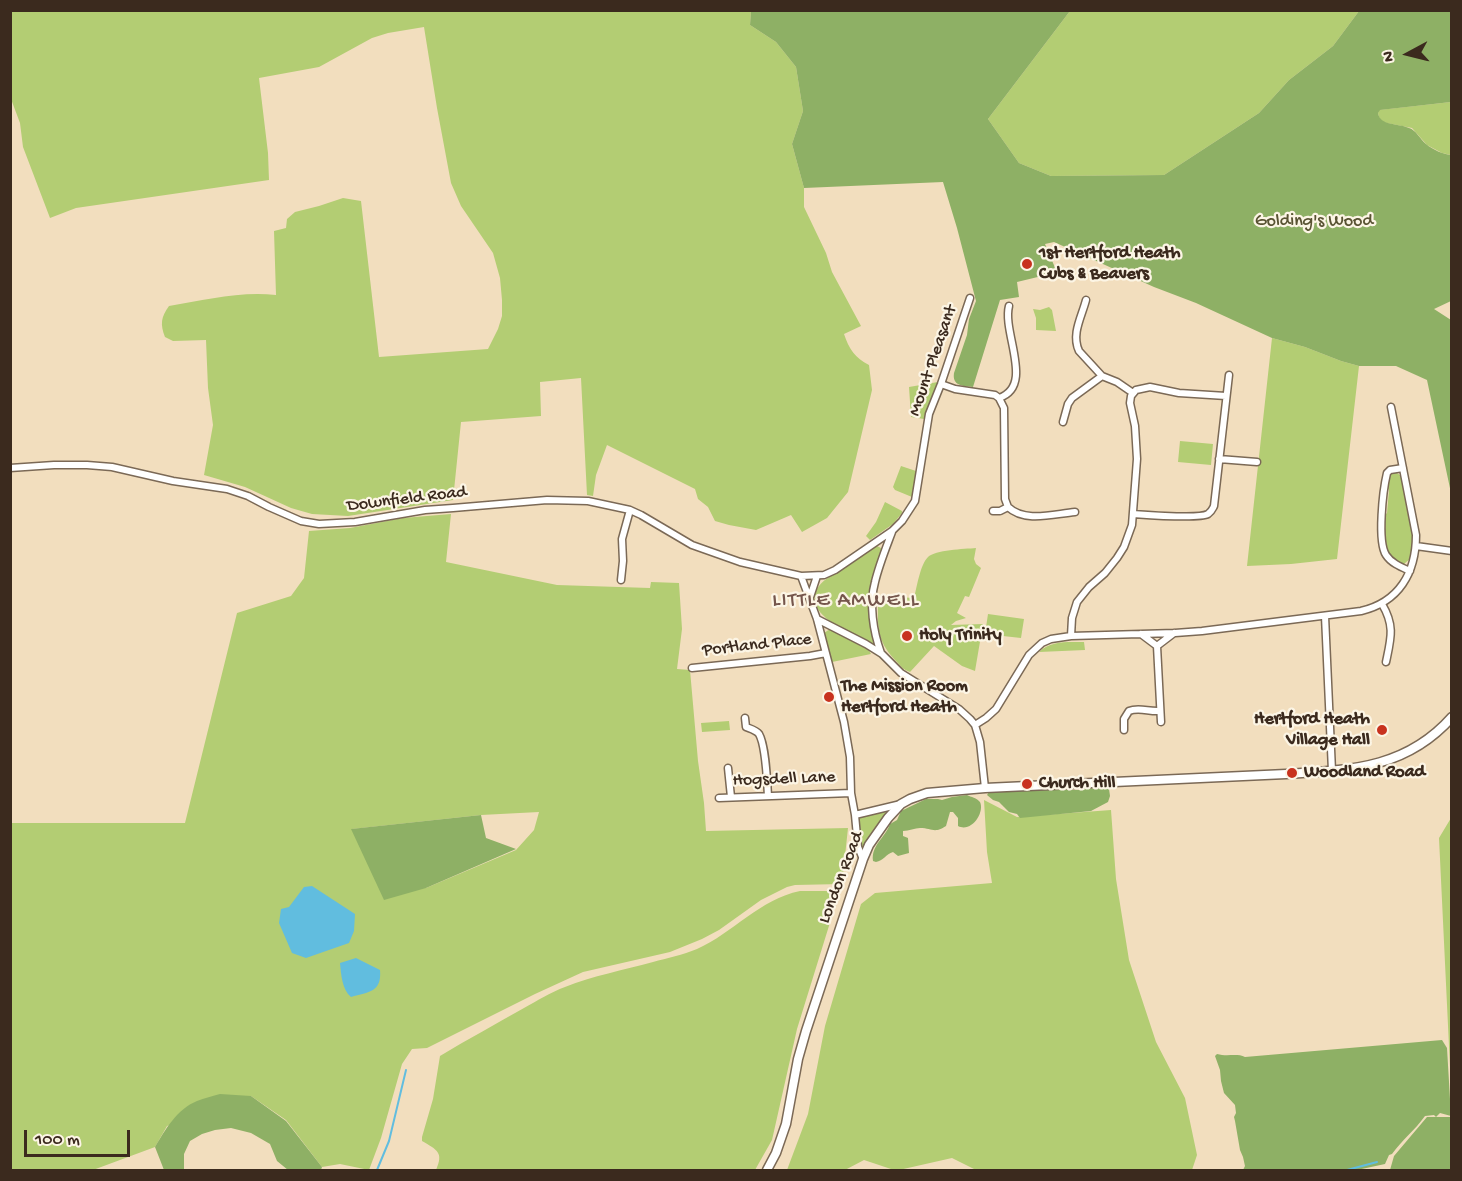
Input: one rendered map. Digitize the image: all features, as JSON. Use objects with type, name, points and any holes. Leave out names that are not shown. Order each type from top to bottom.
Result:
[{"type":"main road","name":"London Road","points":[[766,1170],[776,1154],[786,1124],[798,1059],[806,1031],[863,859],[878,831],[901,804],[927,794],[985,788],[1332,771],[1381,763],[1399,757],[1419,745],[1452,717]]},
{"type":"street","name":"Mount Pleasant","points":[[817,576],[835,570],[892,531],[912,507],[917,497],[929,414],[970,298]]},
{"type":"street","points":[[1086,300],[1076,332],[1077,346],[1102,376],[1118,382],[1133,393]]},
{"type":"street","points":[[999,398],[1010,393],[1015,384],[1017,371],[1007,315],[1009,306]]},
{"type":"street","points":[[1134,514],[1204,515],[1209,513],[1214,506],[1229,375]]},
{"type":"street","points":[[1063,422],[1072,398],[1102,376]]},
{"type":"street","points":[[941,384],[955,389],[991,393],[999,398],[1004,408],[1005,500],[1012,511],[1024,516],[1075,512]]},
{"type":"street","points":[[1071,636],[1072,618],[1077,602],[1089,587],[1112,566],[1130,534],[1134,514],[1137,459],[1135,426],[1130,403],[1133,393],[1140,388],[1150,387],[1179,393],[1226,396]]},
{"type":"street","points":[[975,725],[996,709],[1029,655],[1039,645],[1052,639],[1071,636],[1175,633],[1325,616],[1373,608],[1389,599],[1400,589],[1410,571],[1416,546],[1416,535],[1391,407]]},
{"type":"street","points":[[1219,459],[1257,462]]},
{"type":"street","name":"Downfield Road","points":[[10,468],[54,465],[112,467],[173,481],[227,489],[248,496],[301,521],[319,524],[355,522],[425,510],[547,500],[588,501],[630,510],[692,545],[740,562],[801,576],[817,576]]},
{"type":"street","points":[[1403,468],[1390,470],[1387,473],[1381,539],[1383,550],[1391,561],[1410,571]]},
{"type":"street","points":[[993,511],[1000,511],[1008,507]]},
{"type":"street","points":[[621,580],[622,539],[630,510]]},
{"type":"street","name":"Mount Pleasant","points":[[882,654],[876,636],[874,582],[892,531]]},
{"type":"street","points":[[1416,546],[1452,551]]},
{"type":"street","points":[[801,576],[817,619],[844,722],[850,756],[851,793],[858,847],[863,859]]},
{"type":"street","points":[[810,597],[817,576]]},
{"type":"street","points":[[1382,604],[1389,616],[1392,631],[1386,662]]},
{"type":"street","points":[[1325,616],[1332,771]]},
{"type":"street","points":[[817,619],[882,654],[901,673],[959,709],[970,719],[975,725],[980,742],[985,788]]},
{"type":"street","points":[[1157,646],[1175,633]]},
{"type":"street","points":[[1140,634],[1157,646]]},
{"type":"street","points":[[1157,646],[1161,722]]},
{"type":"street","name":"Portland Place","points":[[692,668],[826,653]]},
{"type":"street","points":[[1124,730],[1124,719],[1129,711],[1138,709],[1151,712],[1160,711]]},
{"type":"street","points":[[745,718],[746,727],[756,731],[763,745],[768,796]]},
{"type":"street","points":[[728,768],[731,797]]},
{"type":"street","name":"Hogsdell Lane","points":[[719,798],[851,793]]},
{"type":"street","points":[[855,815],[901,804]]},
{"type":"green space","points":[[10,11],[751,11],[750,25],[776,42],[796,67],[803,111],[792,144],[804,188],[804,207],[826,253],[832,272],[861,326],[844,334],[850,349],[869,365],[872,390],[848,492],[827,518],[802,532],[791,515],[756,530],[729,525],[715,521],[708,507],[698,499],[695,489],[607,445],[596,475],[593,496],[587,495],[581,378],[540,382],[541,416],[461,422],[453,500],[348,516],[312,514],[291,508],[245,487],[204,475],[213,425],[208,388],[206,340],[173,341],[165,337],[162,328],[164,314],[169,306],[209,299],[236,295],[276,295],[274,231],[286,228],[287,219],[295,212],[343,198],[361,201],[379,357],[488,349],[498,329],[502,316],[500,278],[493,253],[461,206],[451,183],[424,27],[372,38],[319,67],[259,78],[269,180],[76,208],[50,218],[23,147],[20,123],[11,99]]},
{"type":"green space","name":"Golding's Wood","points":[[751,11],[1070,11],[988,119],[1019,163],[1051,176],[1164,175],[1259,113],[1289,80],[1333,46],[1359,11],[1451,11],[1451,102],[1380,110],[1378,113],[1382,120],[1411,129],[1429,146],[1451,155],[1451,301],[1434,309],[1451,320],[1451,493],[1427,380],[1396,366],[1359,366],[1272,338],[1054,242],[1045,244],[1056,270],[1046,275],[1017,282],[1019,297],[1000,300],[973,387],[956,383],[954,373],[976,301],[943,182],[804,188],[792,144],[803,111],[796,67],[776,42],[750,25]]},
{"type":"green space","points":[[1070,11],[1359,11],[1333,46],[1289,80],[1259,113],[1164,175],[1051,176],[1019,163],[988,119]]},
{"type":"green space","points":[[1451,102],[1451,155],[1427,145],[1412,128],[1382,122],[1378,113],[1379,110]]},
{"type":"green space","points":[[1049,307],[1052,310],[1056,331],[1036,330],[1033,309],[1040,310]]},
{"type":"green space","points":[[1272,338],[1359,366],[1337,559],[1247,566]]},
{"type":"green space","points":[[938,382],[924,419],[911,417],[909,387]]},
{"type":"green space","points":[[1180,441],[1213,444],[1211,465],[1178,462]]},
{"type":"green space","points":[[901,466],[916,471],[912,497],[893,487]]},
{"type":"green space","points":[[1390,473],[1399,474],[1403,479],[1414,542],[1411,558],[1404,564],[1396,562],[1387,552],[1384,538],[1389,490],[1387,487]]},
{"type":"green space","points":[[885,502],[902,513],[893,524],[870,540],[866,536],[876,522]]},
{"type":"green space","points":[[451,514],[446,562],[557,585],[650,588],[651,582],[679,583],[682,629],[677,669],[690,670],[706,831],[848,828],[842,884],[787,887],[761,900],[719,930],[702,939],[670,952],[583,972],[427,1048],[412,1049],[402,1064],[381,1138],[369,1170],[340,1164],[322,1167],[286,1120],[251,1096],[167,1126],[155,1147],[93,1170],[11,1170],[11,823],[185,823],[237,613],[291,596],[304,578],[309,531],[350,528],[403,518]],"holes":[[[539,812],[534,830],[516,850],[426,888],[352,829],[481,815]]]},
{"type":"green space","points":[[877,546],[881,548],[881,554],[875,571],[873,644],[843,630],[822,615],[816,606],[815,596],[824,581]]},
{"type":"green space","points":[[976,548],[974,559],[981,568],[969,597],[965,596],[957,613],[966,618],[951,625],[983,624],[975,671],[962,666],[934,646],[910,672],[905,670],[889,652],[881,638],[878,623],[878,596],[914,598],[921,571],[928,557],[943,551]]},
{"type":"green space","points":[[988,614],[1024,619],[1021,638],[985,634]]},
{"type":"green space","points":[[830,629],[864,645],[871,654],[832,662],[824,633]]},
{"type":"green space","points":[[1084,642],[1085,650],[1039,652],[1049,645]]},
{"type":"green space","points":[[729,721],[730,730],[702,732],[701,723]]},
{"type":"green space","points":[[1100,785],[1109,789],[1108,802],[1091,811],[1020,818],[987,795],[995,790],[1083,790],[1090,787],[1093,789]]},
{"type":"green space","points":[[967,795],[979,801],[981,806],[976,821],[968,827],[958,826],[958,818],[950,812],[946,826],[942,828],[936,830],[918,828],[903,831],[903,836],[908,838],[909,853],[898,856],[893,852],[876,862],[873,861],[876,846],[890,824],[897,820],[901,811],[926,799],[942,800]]},
{"type":"green space","points":[[984,800],[1017,817],[1111,810],[1116,879],[1129,960],[1156,1042],[1185,1098],[1197,1155],[1192,1170],[976,1170],[952,1158],[899,1170],[864,1160],[845,1170],[787,1170],[808,1114],[825,1026],[861,904],[875,893],[992,883],[987,852]]},
{"type":"green space","points":[[887,812],[863,848],[861,847],[858,818]]},
{"type":"green space","points":[[481,815],[486,838],[516,849],[426,888],[384,900],[351,829]]},
{"type":"green space","points":[[1451,818],[1451,1088],[1439,838]]},
{"type":"green space","points":[[800,891],[828,891],[837,896],[837,900],[797,1029],[772,1140],[755,1170],[436,1170],[438,1152],[422,1141],[422,1137],[433,1099],[440,1056],[555,991],[697,949],[772,901]]},
{"type":"green space","points":[[1442,1040],[1447,1048],[1451,1116],[1440,1113],[1436,1117],[1434,1115],[1425,1116],[1389,1155],[1385,1164],[1357,1170],[1243,1170],[1245,1166],[1234,1117],[1235,1105],[1224,1093],[1215,1056],[1217,1054],[1245,1057]]},
{"type":"green space","points":[[220,1094],[251,1096],[286,1121],[322,1167],[321,1170],[288,1170],[277,1161],[270,1144],[251,1133],[231,1128],[202,1134],[190,1141],[184,1154],[184,1170],[164,1170],[155,1147],[167,1127],[183,1109],[200,1100]]},
{"type":"green space","points":[[1427,1117],[1451,1117],[1451,1170],[1390,1170],[1394,1156]]},
{"type":"water","points":[[312,886],[355,914],[354,931],[349,943],[306,958],[292,953],[279,923],[281,909],[289,907],[304,887]]},
{"type":"water","points":[[356,958],[380,970],[380,977],[379,983],[373,990],[351,997],[344,986],[340,963]]},
{"type":"waterway","points":[[377,1170],[389,1141],[406,1070]]},
{"type":"waterway","points":[[1347,1170],[1377,1162]]},
{"type":"place","name":"1st Hertford Heath Cubs & Beavers","points":[[1027,264]]},
{"type":"place","name":"Holy Trinity","points":[[907,636]]},
{"type":"place","name":"The Mission Room Hertford Heath","points":[[829,697]]},
{"type":"place","name":"Hertford Heath Village Hall","points":[[1382,730]]},
{"type":"place","name":"Woodland Road","points":[[1292,773]]},
{"type":"place","name":"Church Hill","points":[[1027,784]]},
{"type":"district","name":"LITTLE AMWELL","points":[[846,602]]}]
